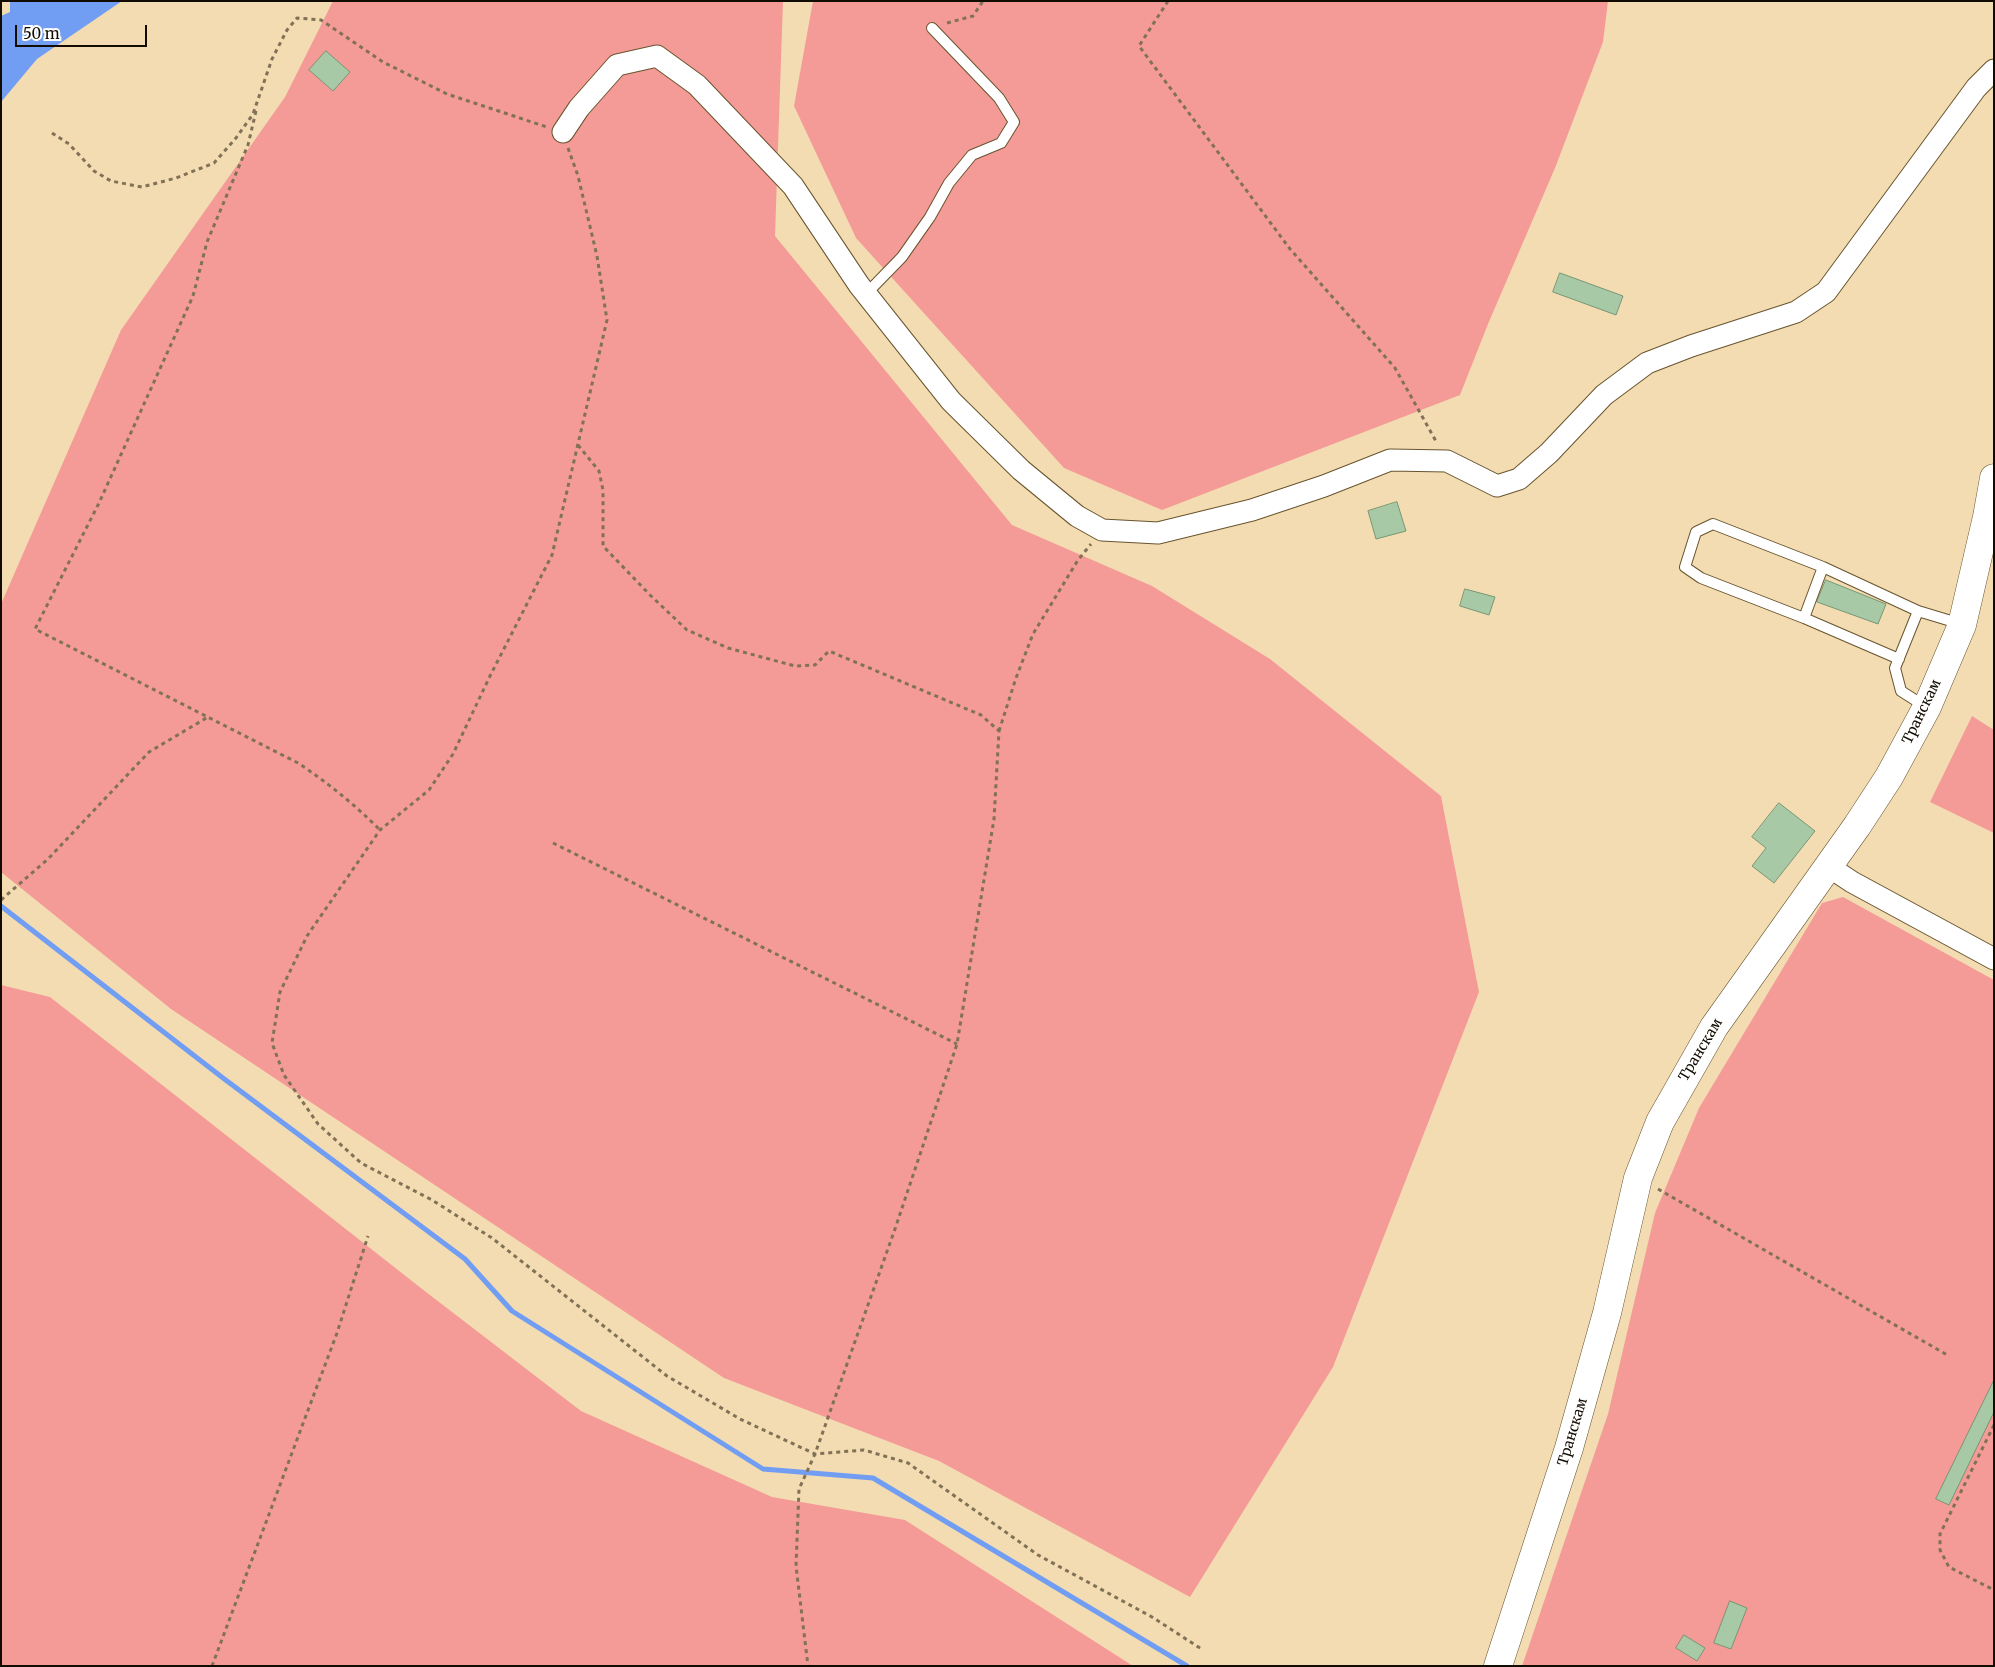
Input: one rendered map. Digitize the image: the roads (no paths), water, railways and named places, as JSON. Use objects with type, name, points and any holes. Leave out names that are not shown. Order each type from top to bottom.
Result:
[{"type":"highway","name":"Транскам","points":[[1498,1666],[1569,1448],[1607,1313],[1638,1178],[1660,1122],[1714,1027],[1889,777],[1927,707],[1962,625],[1994,478]]},
{"type":"street","points":[[563,132],[579,108],[617,64],[657,56],[697,85],[793,186],[866,294],[951,401],[1021,470],[1077,516],[1102,530],[1158,533],[1252,510],[1324,486],[1390,460],[1447,461],[1497,486],[1519,479],[1604,395],[1647,363],[1692,346],[1796,312],[1826,292],[1976,88],[1994,70]]},
{"type":"street","points":[[1828,866],[1852,882],[1994,959]]},
{"type":"lane","points":[[866,294],[902,257],[930,217],[949,183],[972,156],[1001,143],[1014,122],[999,98],[932,28]]},
{"type":"lane","points":[[1899,659],[1804,618],[1701,578],[1685,567],[1696,532],[1713,524],[1823,567],[1918,612],[1962,625]]},
{"type":"lane","points":[[1804,618],[1823,567]]},
{"type":"lane","points":[[1918,612],[1895,668],[1901,691],[1927,707]]},
{"type":"water","points":[[10,1],[122,1],[37,59],[1,102],[1,16],[10,12]]},
{"type":"waterway","points":[[1,906],[223,1078],[465,1259],[512,1311],[763,1469],[873,1478],[1187,1666]]}]
